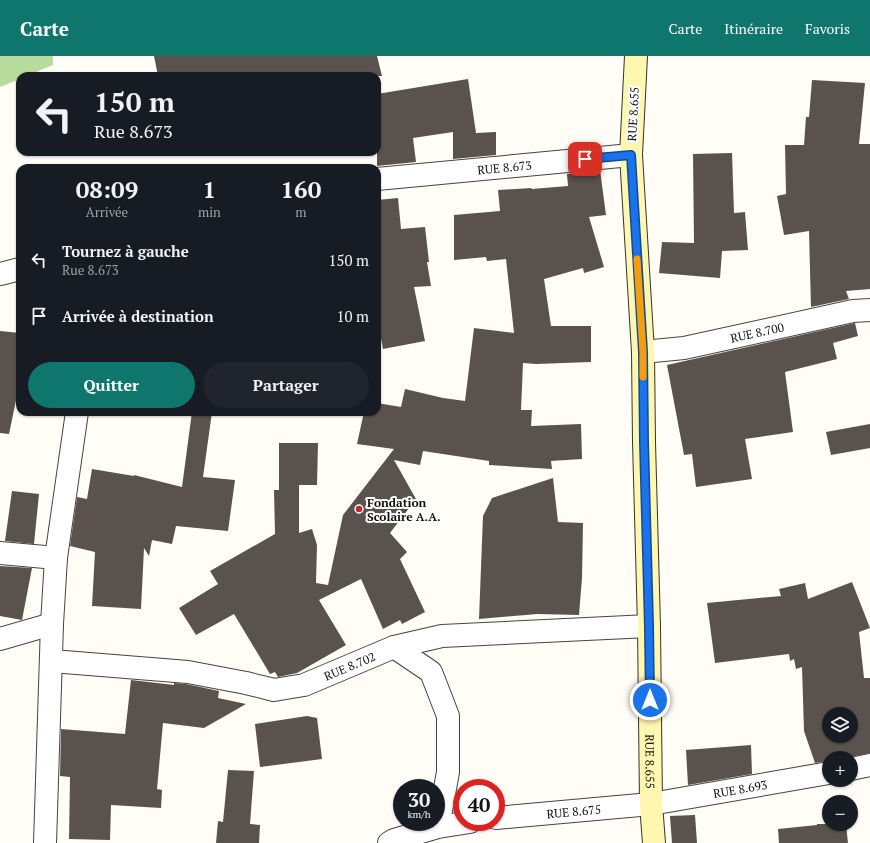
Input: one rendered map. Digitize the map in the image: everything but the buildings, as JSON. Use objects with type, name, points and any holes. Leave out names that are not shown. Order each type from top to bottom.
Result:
[{"type":"street","name":"RUE 8.655","points":[[631,60],[631,155],[643,352],[651,804],[654,843]]},
{"type":"street","name":"RUE 8.673","points":[[381,179],[631,155]]},
{"type":"street","points":[[0,274],[16,270]]},
{"type":"street","name":"RUE 8.700","points":[[643,352],[684,348],[853,311],[870,310]]},
{"type":"street","points":[[45,843],[52,624],[56,558],[76,416]]},
{"type":"street","points":[[0,553],[56,558]]},
{"type":"street","points":[[0,639],[52,624]]},
{"type":"street","name":"RUE 8.702","points":[[52,661],[188,672],[274,690],[304,685],[394,647],[442,636],[649,626]]},
{"type":"street","points":[[394,647],[430,672],[448,716],[448,772],[445,788]]},
{"type":"street","points":[[858,768],[870,765]]},
{"type":"street","name":"RUE 8.693","points":[[651,804],[822,774]]},
{"type":"street","name":"RUE 8.675","points":[[505,817],[651,804]]},
{"type":"street","points":[[389,843],[394,840],[424,831]]},
{"type":"green space","points":[[0,56],[53,56],[53,65],[36,72],[16,72],[16,81],[0,87]]},
{"type":"slow traffic","points":[[637,259],[643,352],[643,377]]},
{"type":"place","name":"Fondation Scolaire A.A.","points":[[359,509]]},
{"type":"route","points":[[585,159],[631,155],[643,352],[650,700]]}]
